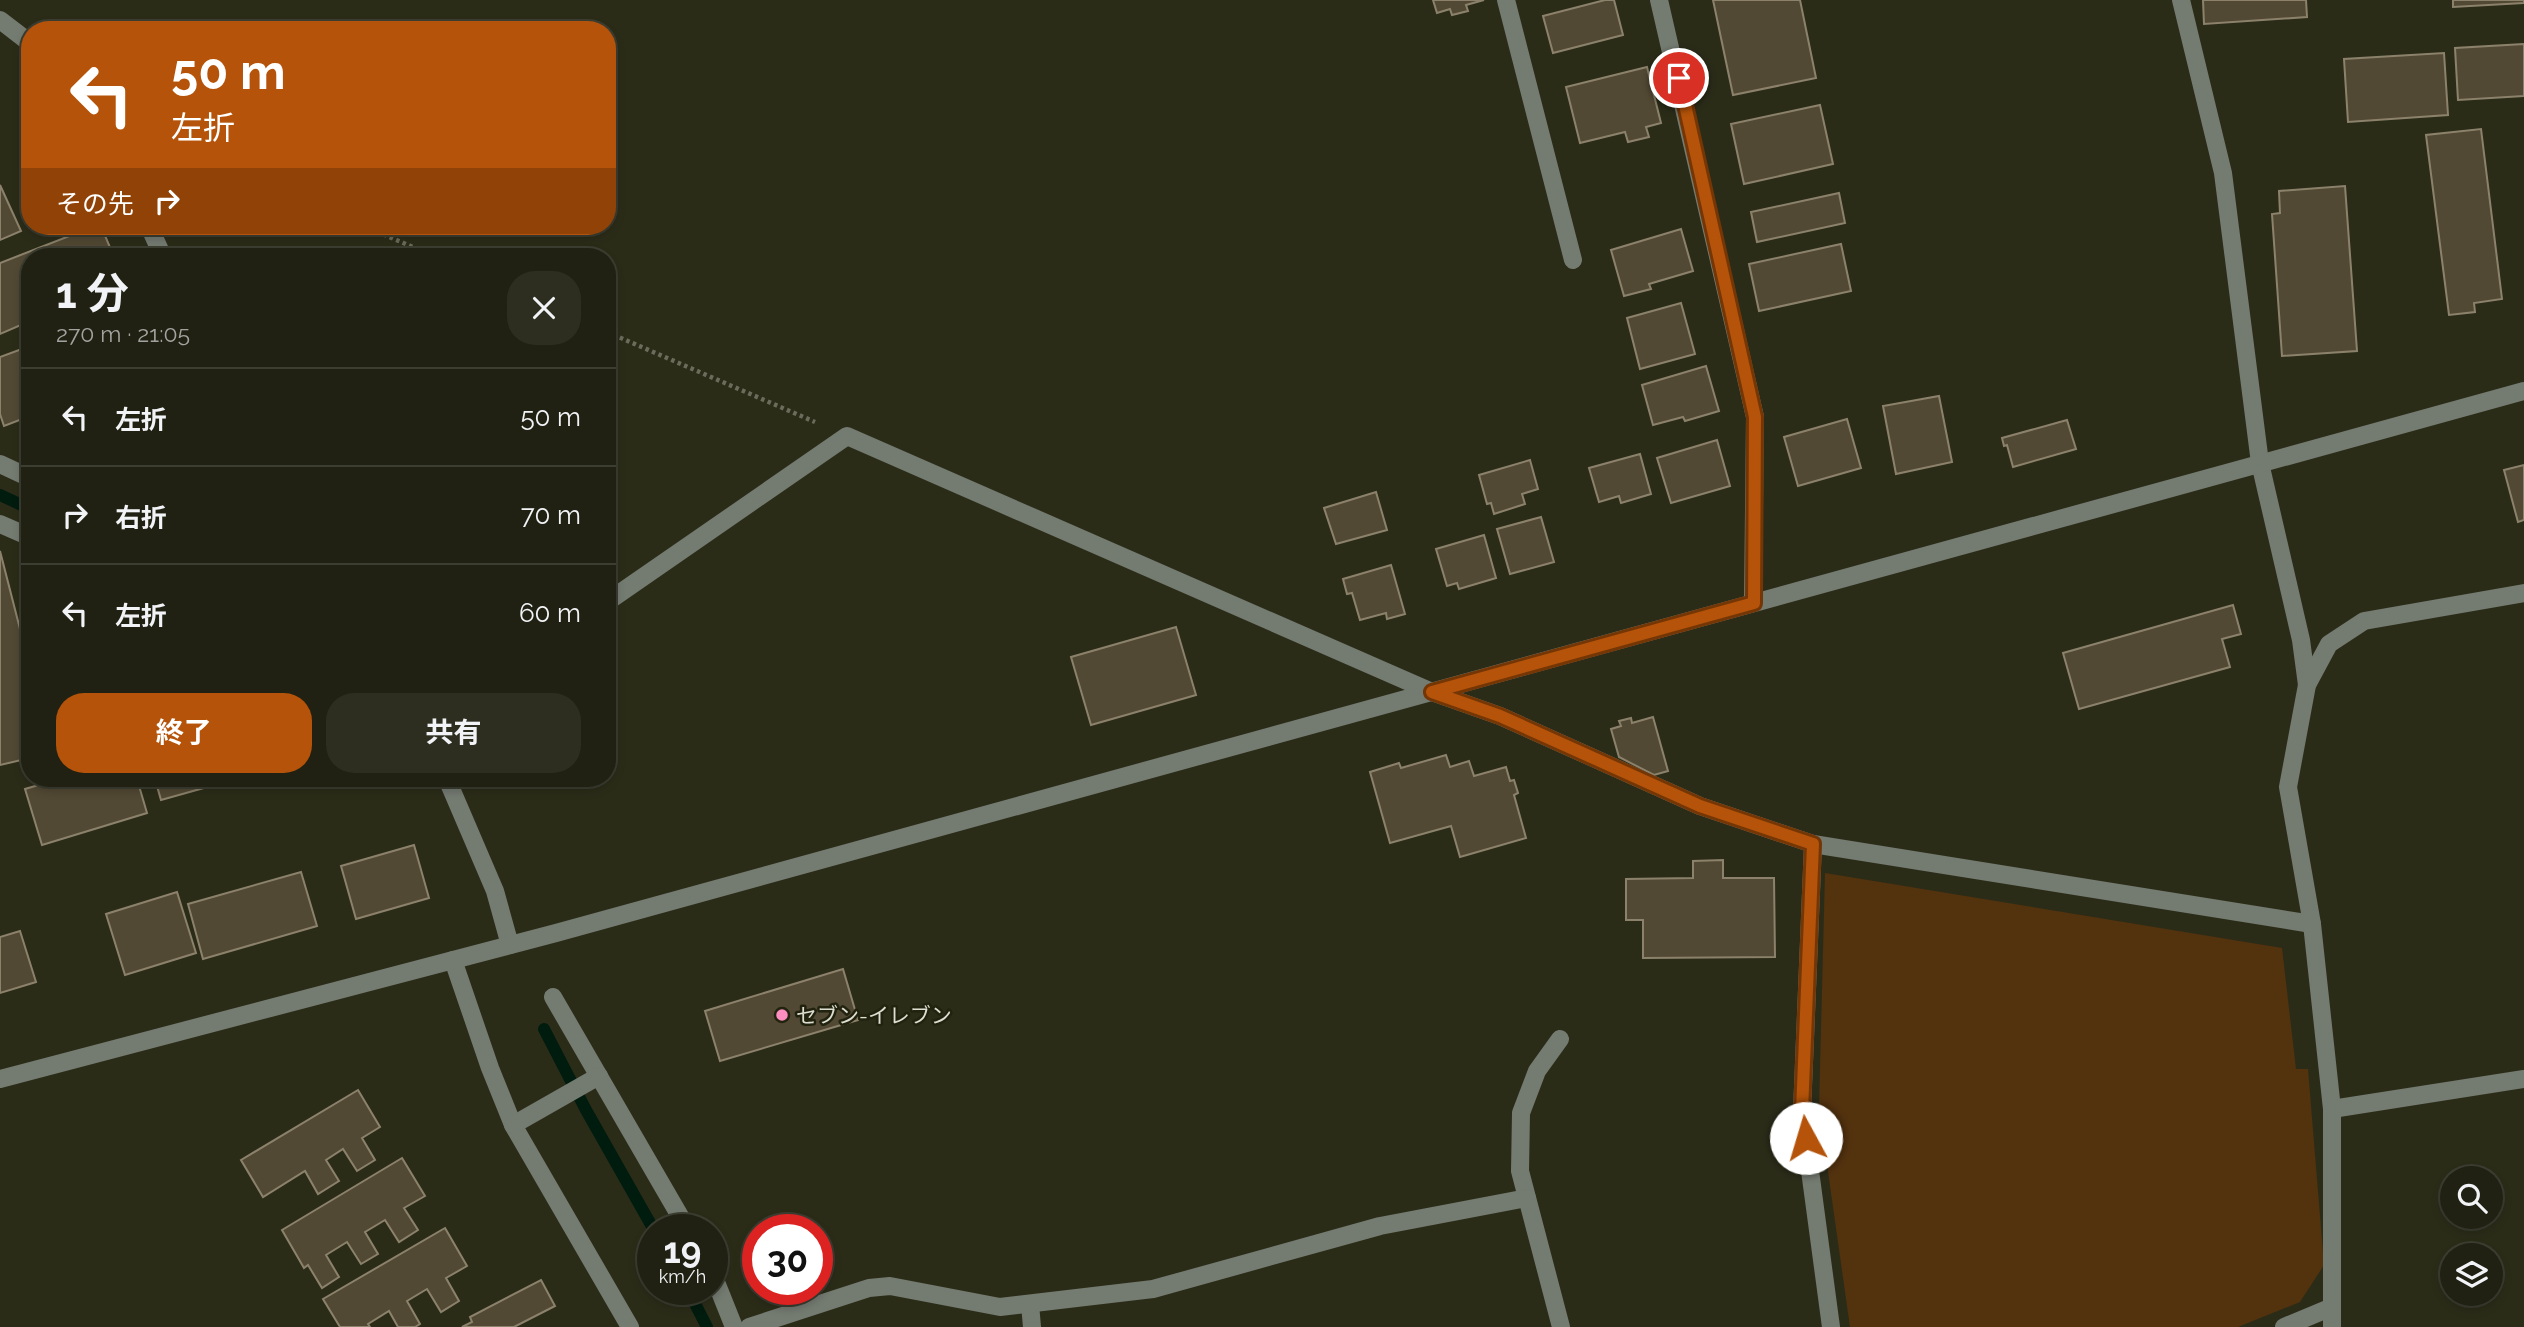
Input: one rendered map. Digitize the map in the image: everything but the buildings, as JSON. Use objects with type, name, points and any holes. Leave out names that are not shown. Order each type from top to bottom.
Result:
[{"type":"street","points":[[1506,0],[1573,260]]},
{"type":"street","points":[[1659,0],[1755,417],[1754,603]]},
{"type":"street","points":[[2181,0],[2223,173],[2260,463],[2301,640],[2307,685]]},
{"type":"street","points":[[0,20],[21,36]]},
{"type":"street","points":[[0,1079],[510,945],[2524,391]]},
{"type":"street","points":[[616,595],[847,436],[1432,692],[1500,716],[1700,806],[1813,844],[2312,924]]},
{"type":"street","points":[[0,464],[21,474]]},
{"type":"street","points":[[0,524],[21,533]]},
{"type":"street","points":[[2332,1327],[2332,1109],[2312,924],[2288,787],[2307,685],[2329,644],[2364,621],[2524,593]]},
{"type":"street","points":[[450,787],[495,891],[510,945]]},
{"type":"street","points":[[1813,844],[1802,1111],[1831,1327]]},
{"type":"street","points":[[453,960],[490,1068],[513,1125],[630,1327]]},
{"type":"street","points":[[554,997],[594,1079],[678,1214]]},
{"type":"street","points":[[1560,1039],[1537,1071],[1521,1113],[1520,1171],[1561,1327]]},
{"type":"street","points":[[513,1125],[594,1079]]},
{"type":"street","points":[[2332,1109],[2524,1079]]},
{"type":"street","points":[[749,1327],[869,1288],[890,1286],[1000,1307],[1153,1289],[1380,1226],[1527,1198]]},
{"type":"street","points":[[1030,1304],[1032,1327]]},
{"type":"street","points":[[725,1305],[734,1327]]},
{"type":"street","points":[[2284,1327],[2332,1307]]},
{"type":"path","points":[[384,235],[415,248]]},
{"type":"path","points":[[616,336],[847,436]]},
{"type":"shaded area","points":[[1825,873],[2282,948],[2296,1069],[2308,1069],[2324,1265],[2300,1302],[2238,1327],[1850,1327],[1819,1108]]},
{"type":"waterway","points":[[0,495],[21,505]]},
{"type":"waterway","points":[[544,1029],[645,1214]]},
{"type":"waterway","points":[[696,1305],[707,1327]]},
{"type":"place","name":"セブン-イレブン","points":[[782,1015]]},
{"type":"route","points":[[1679,78],[1755,417],[1754,603],[1432,692],[1500,716],[1700,806],[1813,844],[1802,1111],[1806,1138]]}]
